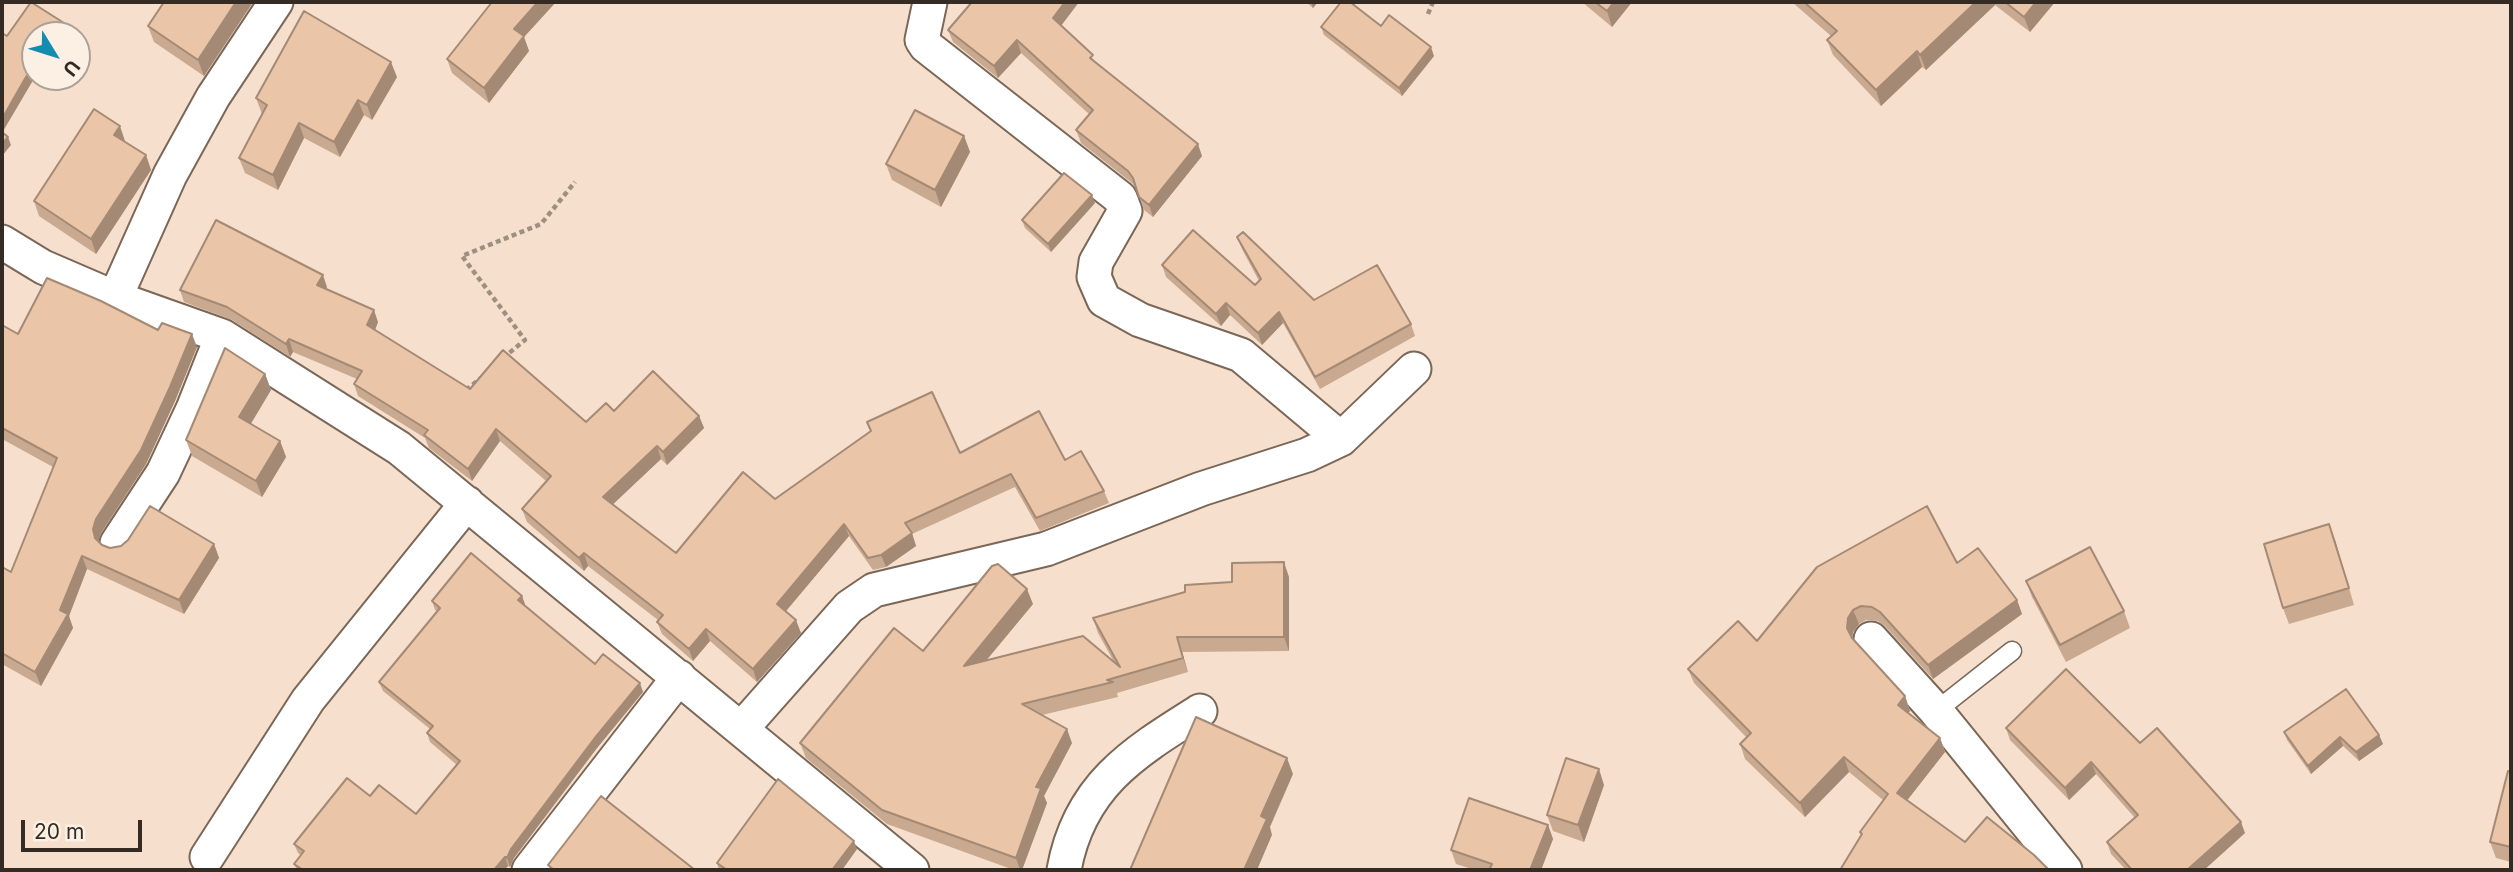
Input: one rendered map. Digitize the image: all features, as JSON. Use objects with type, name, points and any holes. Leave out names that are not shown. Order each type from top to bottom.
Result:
[{"type":"street","points":[[115,298],[170,176],[200,119],[276,2]]},
{"type":"street","points":[[930,2],[922,40],[926,46],[1120,198],[1124,204],[1125,211],[1096,262],[1094,277],[1104,300],[1140,320],[1241,355],[1341,439]]},
{"type":"street","points":[[2,242],[43,267],[115,298],[222,336],[399,448],[742,729],[897,866]]},
{"type":"street","points":[[117,543],[163,473],[193,409],[222,336]]},
{"type":"street","points":[[742,729],[849,607],[874,590],[1046,549],[1202,489],[1307,455],[1341,439],[1414,369]]},
{"type":"street","points":[[207,857],[308,700],[467,503]]},
{"type":"street","points":[[1871,639],[1936,710],[2065,870]]},
{"type":"street","points":[[529,870],[679,677]]},
{"type":"street","points":[[1064,870],[1070,842],[1084,812],[1108,777],[1141,748],[1200,711]]},
{"type":"lane","points":[[1936,710],[2012,651]]},
{"type":"path","points":[[1428,14],[1433,2]]},
{"type":"path","points":[[494,367],[525,340],[462,256],[541,224],[575,182]]},
{"type":"path","points":[[462,394],[483,376]]},
{"type":"building","points":[[31,2],[61,21],[21,21],[21,86],[2,119],[2,33],[7,36]]},
{"type":"building","points":[[164,2],[236,2],[198,60],[148,26]]},
{"type":"building","points":[[492,2],[538,2],[514,29],[524,36],[484,88],[447,59]]},
{"type":"building","points":[[972,2],[1065,2],[1053,18],[1093,55],[1090,58],[1198,144],[1149,205],[1139,197],[1128,171],[1076,130],[1093,110],[1017,40],[994,66],[948,30]]},
{"type":"building","points":[[1341,2],[1350,2],[1381,26],[1389,15],[1431,47],[1399,88],[1321,27]]},
{"type":"building","points":[[1595,2],[1614,2],[1607,11]]},
{"type":"building","points":[[1804,2],[1976,2],[1920,55],[1917,51],[1876,90],[1827,40],[1837,31]]},
{"type":"building","points":[[2005,2],[2036,2],[2024,17]]},
{"type":"building","points":[[304,11],[391,62],[367,105],[358,100],[334,142],[299,123],[273,175],[239,158],[267,105],[256,98]]},
{"type":"building","points":[[94,109],[120,126],[114,135],[146,155],[91,239],[34,201]]},
{"type":"building","points":[[915,110],[964,136],[935,190],[886,164]]},
{"type":"building","points":[[2,132],[8,137],[2,144]]},
{"type":"building","points":[[1064,173],[1092,195],[1048,244],[1022,220]]},
{"type":"building","points":[[216,220],[323,275],[317,285],[374,310],[367,325],[470,389],[503,350],[586,422],[606,403],[614,411],[653,371],[699,416],[663,452],[657,446],[603,497],[676,553],[743,472],[775,499],[871,431],[867,422],[932,392],[960,453],[1039,411],[1065,460],[1081,451],[1104,491],[1036,518],[1011,474],[905,523],[912,533],[881,555],[868,558],[844,524],[777,604],[796,620],[753,669],[706,629],[689,649],[657,622],[663,615],[584,553],[579,558],[522,509],[551,476],[496,429],[468,469],[424,435],[428,430],[354,384],[362,371],[289,339],[286,344],[227,307],[180,290]]},
{"type":"building","points":[[1193,230],[1255,285],[1261,279],[1237,237],[1243,232],[1314,300],[1377,265],[1411,324],[1315,377],[1279,312],[1258,333],[1226,303],[1216,314],[1162,265]]},
{"type":"building","points":[[47,278],[158,330],[162,323],[192,334],[141,450],[96,519],[93,529],[95,538],[110,548],[121,546],[128,540],[150,506],[214,544],[179,600],[82,556],[60,610],[68,614],[35,672],[2,653],[2,567],[11,572],[57,458],[2,428],[2,325],[18,334]]},
{"type":"building","points":[[225,348],[265,374],[239,417],[280,441],[256,481],[186,440]]},
{"type":"building","points":[[1927,506],[1957,563],[1978,548],[2017,600],[1928,665],[1880,612],[1872,607],[1861,606],[1853,610],[1848,618],[1847,628],[1852,638],[1905,696],[1898,705],[1940,738],[1897,793],[1965,842],[1987,817],[2049,870],[1840,870],[1862,834],[1860,832],[1888,794],[1844,757],[1800,803],[1740,744],[1751,733],[1688,669],[1738,621],[1757,641],[1817,567]]},
{"type":"building","points":[[2329,524],[2349,588],[2283,608],[2264,544]]},
{"type":"building","points":[[2090,547],[2124,611],[2060,645],[2026,581]]},
{"type":"building","points":[[471,553],[522,596],[518,600],[595,664],[603,654],[640,683],[594,739],[507,858],[494,870],[303,870],[294,864],[304,851],[294,844],[347,778],[370,796],[379,785],[416,814],[460,761],[427,733],[433,726],[379,682],[440,608],[432,601]]},
{"type":"building","points":[[1284,562],[1284,637],[1177,637],[1183,658],[1107,680],[1113,682],[1022,704],[1067,729],[1036,787],[1041,788],[1016,858],[882,810],[800,743],[894,628],[923,651],[992,566],[998,564],[1027,589],[964,666],[1083,636],[1120,667],[1093,618],[1185,592],[1185,585],[1232,582],[1232,563]]},
{"type":"building","points":[[2066,669],[2140,743],[2157,728],[2241,822],[2187,870],[2132,870],[2107,842],[2138,815],[2091,762],[2065,788],[2006,728]]},
{"type":"building","points":[[2346,689],[2379,735],[2356,752],[2340,737],[2308,766],[2284,732]]},
{"type":"building","points":[[1196,717],[1287,758],[1261,816],[1267,819],[1244,870],[1130,870]]},
{"type":"building","points":[[1566,758],[1599,769],[1578,825],[1547,815]]},
{"type":"building","points":[[2508,771],[2511,772],[2511,847],[2490,842]]},
{"type":"building","points":[[778,779],[854,841],[832,870],[727,870],[717,863]]},
{"type":"building","points":[[601,796],[695,870],[554,870],[548,865]]},
{"type":"building","points":[[1469,798],[1548,825],[1530,870],[1489,870],[1492,864],[1451,850]]}]
